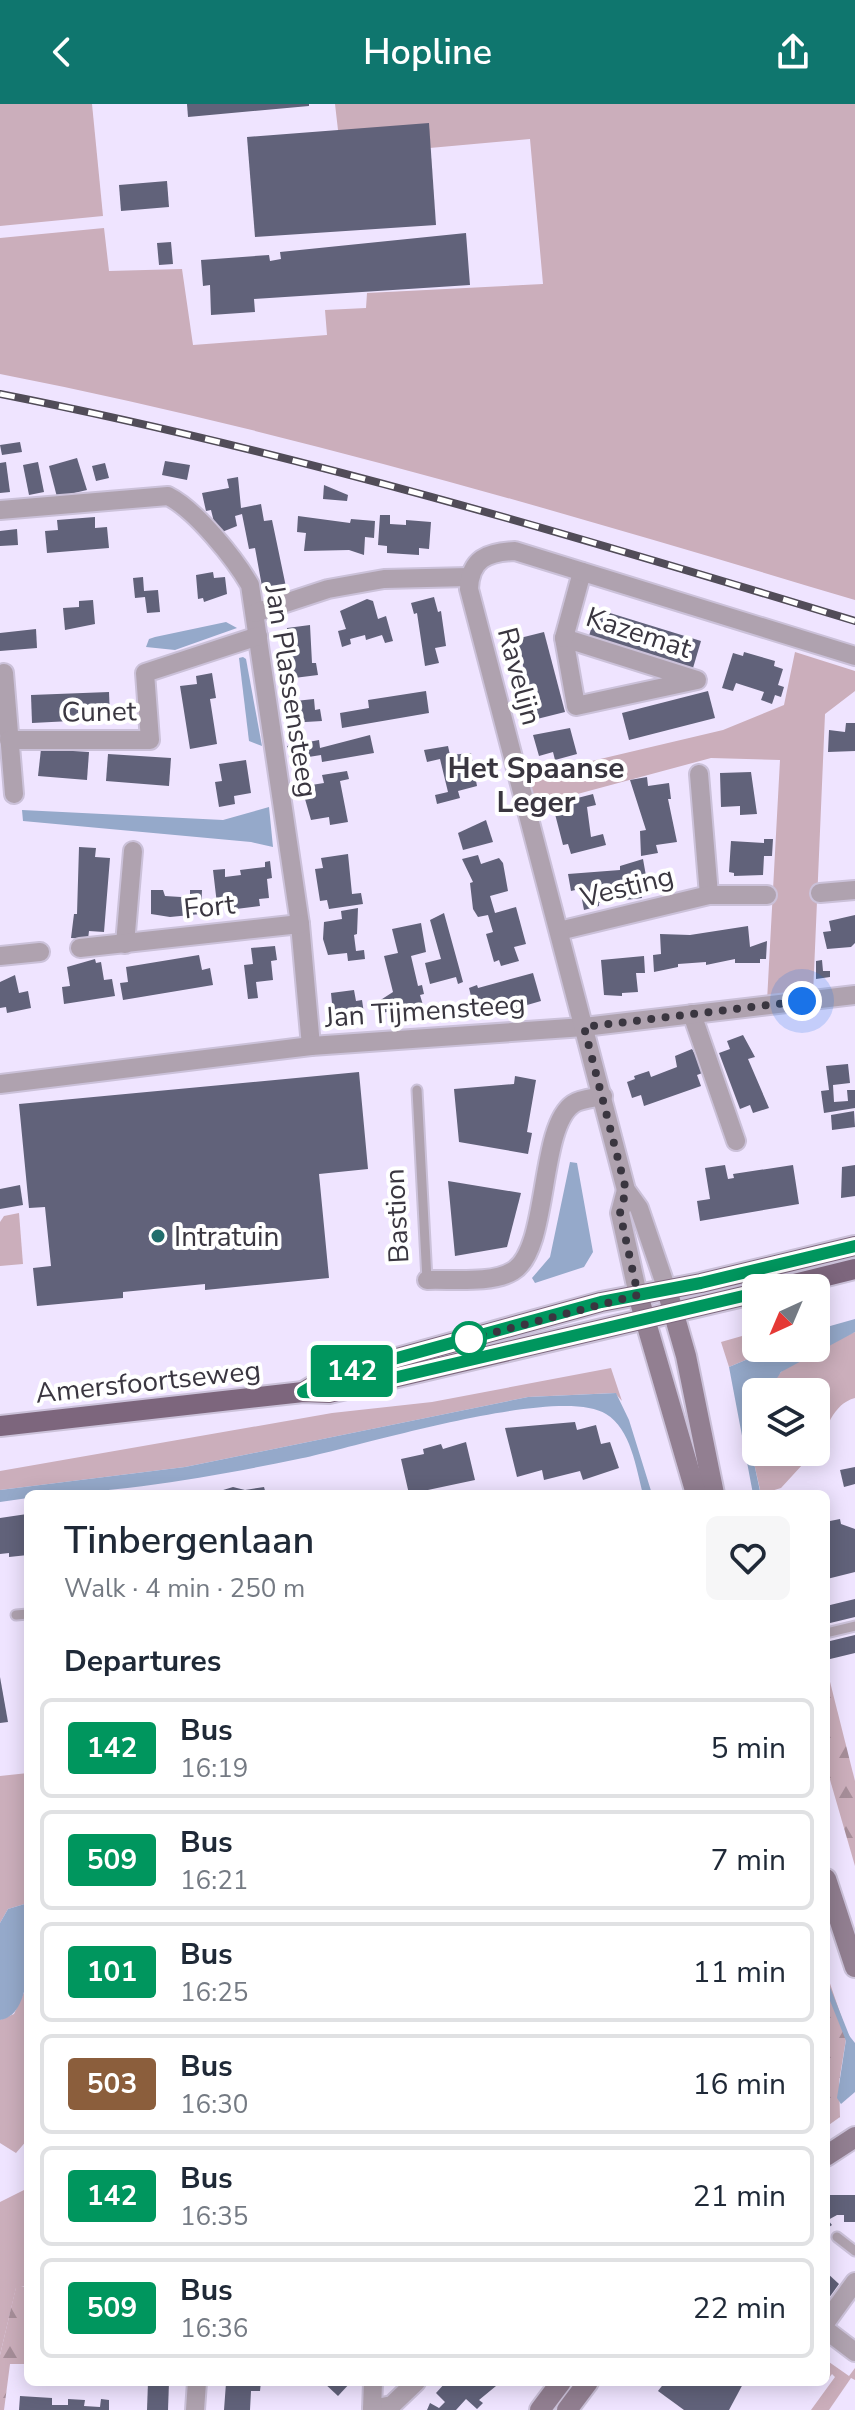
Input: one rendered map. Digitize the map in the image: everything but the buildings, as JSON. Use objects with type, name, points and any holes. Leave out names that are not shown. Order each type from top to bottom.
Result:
[{"type":"main road","name":"Amersfoortseweg","points":[[303,1392],[328,1377],[638,1295],[855,1246]]},
{"type":"main road","points":[[830,1275],[855,1269]]},
{"type":"main road","name":"Amersfoortseweg","points":[[0,1426],[303,1392],[329,1393],[742,1296]]},
{"type":"street","name":"Jan Plassensteeg","points":[[0,510],[168,496],[184,506],[238,564],[250,585],[255,613],[300,924],[311,1046]]},
{"type":"street","points":[[255,613],[328,589],[384,579],[469,577],[476,562],[491,552],[515,551],[855,656]]},
{"type":"street","name":"Kazemat","points":[[564,638],[697,680],[576,706],[564,638],[582,572]]},
{"type":"street","name":"Ravelijn","points":[[469,577],[469,589],[626,1190],[639,1208],[667,1290]]},
{"type":"street","name":"Cunet","points":[[9,740],[150,740],[145,673],[258,636]]},
{"type":"street","points":[[4,673],[14,794]]},
{"type":"street","name":"Vesting","points":[[699,774],[709,895]]},
{"type":"street","points":[[125,944],[133,851]]},
{"type":"street","points":[[820,893],[855,890]]},
{"type":"street","name":"Vesting","points":[[559,931],[709,895],[767,895]]},
{"type":"street","name":"Fort","points":[[80,948],[300,924]]},
{"type":"street","points":[[0,956],[40,952]]},
{"type":"street","name":"Jan Tijmensteeg","points":[[0,1084],[311,1046],[584,1027],[855,995]]},
{"type":"street","points":[[692,1014],[736,1141]]},
{"type":"street","name":"Bastion","points":[[427,1280],[503,1276],[516,1270],[529,1251],[559,1124],[573,1104],[603,1096]]},
{"type":"street","name":"Ravelijn","points":[[626,1190],[620,1213],[638,1295]]},
{"type":"street","points":[[667,1290],[686,1356],[713,1490]]},
{"type":"street","points":[[638,1295],[695,1490]]},
{"type":"street","points":[[830,1891],[855,1967]]},
{"type":"street","points":[[830,2153],[855,2137]]},
{"type":"street","points":[[830,2316],[855,2282]]},
{"type":"street","points":[[830,2333],[855,2352]]},
{"type":"street","points":[[195,2410],[197,2386]]},
{"type":"street","points":[[373,2386],[372,2410],[392,2405],[412,2386]]},
{"type":"street","points":[[540,2410],[558,2386]]},
{"type":"street","points":[[567,2410],[585,2386]]},
{"type":"lane","name":"Bastion","points":[[417,1090],[427,1280]]},
{"type":"lane","points":[[16,1615],[24,1614]]},
{"type":"lane","points":[[830,1632],[855,1626]]},
{"type":"lane","points":[[837,2237],[855,2251]]},
{"type":"green space","points":[[0,104],[92,104],[103,216],[0,226]]},
{"type":"green space","points":[[335,104],[855,104],[855,600],[430,476],[216,421],[0,374],[0,238],[104,228],[109,271],[182,269],[193,345],[327,335],[325,310],[366,308],[367,293],[543,284],[530,139],[341,156]]},
{"type":"green space","points":[[795,652],[855,671],[855,691],[825,714],[813,995],[767,1001],[780,760],[711,758],[533,806],[524,777],[723,730],[784,705]]},
{"type":"green space","points":[[19,1213],[23,1264],[0,1266],[0,1222],[4,1216]]},
{"type":"green space","points":[[855,1332],[855,1398],[841,1406],[830,1420],[830,1378],[776,1378],[795,1362],[830,1362],[830,1343]]},
{"type":"green space","points":[[742,1336],[742,1362],[729,1367],[721,1342]]},
{"type":"green space","points":[[611,1368],[622,1401],[615,1393],[528,1397],[185,1467],[0,1490],[0,1471],[332,1413],[432,1402]]},
{"type":"green space","points":[[755,1466],[801,1466],[781,1488],[760,1490]]},
{"type":"green space","points":[[830,1682],[855,1781],[855,1866],[830,1780]]},
{"type":"green space","points":[[24,1773],[24,1904],[8,1909],[0,1923],[0,1776]]},
{"type":"green space","points":[[830,1984],[847,2033],[839,2082],[840,2117],[830,2124]]},
{"type":"green space","points":[[24,1993],[24,2144],[16,2153],[0,2143],[0,2020],[14,2014]]},
{"type":"green space","points":[[24,2190],[24,2286],[16,2288],[0,2355],[0,2202]]},
{"type":"green space","points":[[16,2287],[24,2287],[24,2364],[10,2364],[4,2410],[0,2410],[0,2355]]},
{"type":"green space","points":[[830,2363],[849,2376],[855,2368],[855,2380],[851,2378],[829,2410],[811,2410],[830,2386],[835,2377],[832,2374],[830,2377]]},
{"type":"water","points":[[226,622],[237,628],[175,650],[146,647],[149,639],[155,637]]},
{"type":"water","points":[[239,658],[246,659],[262,746],[249,741]]},
{"type":"water","points":[[269,807],[273,847],[251,842],[23,821],[22,810],[223,820]]},
{"type":"water","points":[[570,1162],[577,1163],[593,1252],[584,1267],[535,1283],[532,1278],[550,1257]]},
{"type":"water","points":[[855,1319],[855,1332],[830,1346],[830,1326]]},
{"type":"water","points":[[742,1362],[800,1362],[781,1372],[777,1378],[742,1378],[742,1436],[729,1367]]},
{"type":"water","points":[[616,1393],[629,1420],[651,1490],[642,1490],[627,1439],[606,1414],[582,1407],[546,1407],[457,1421],[298,1459],[197,1478],[106,1490],[24,1490],[24,1499],[0,1502],[0,1490],[185,1467],[528,1397]]},
{"type":"water","points":[[748,1466],[755,1466],[760,1490],[752,1490]]},
{"type":"water","points":[[24,1904],[24,1991],[12,2015],[0,2020],[0,1923],[8,1909]]},
{"type":"water","points":[[847,2033],[855,2043],[855,2092],[841,2104],[837,2098]]},
{"type":"waterway","points":[[830,1994],[848,2039]]},
{"type":"railway","points":[[0,394],[216,441],[323,468],[537,526],[855,621]]},
{"type":"bus line","name":"142","points":[[742,1296],[329,1393],[303,1392],[328,1377],[601,1302],[701,1283],[855,1246]]},
{"type":"place","name":"Intratuin","points":[[158,1236]]},
{"type":"district","name":"Het Spaanse Leger","points":[[536,785]]},
{"type":"route","points":[[469,1339],[601,1302],[638,1295],[620,1213],[626,1190],[584,1027],[802,1001]]}]
